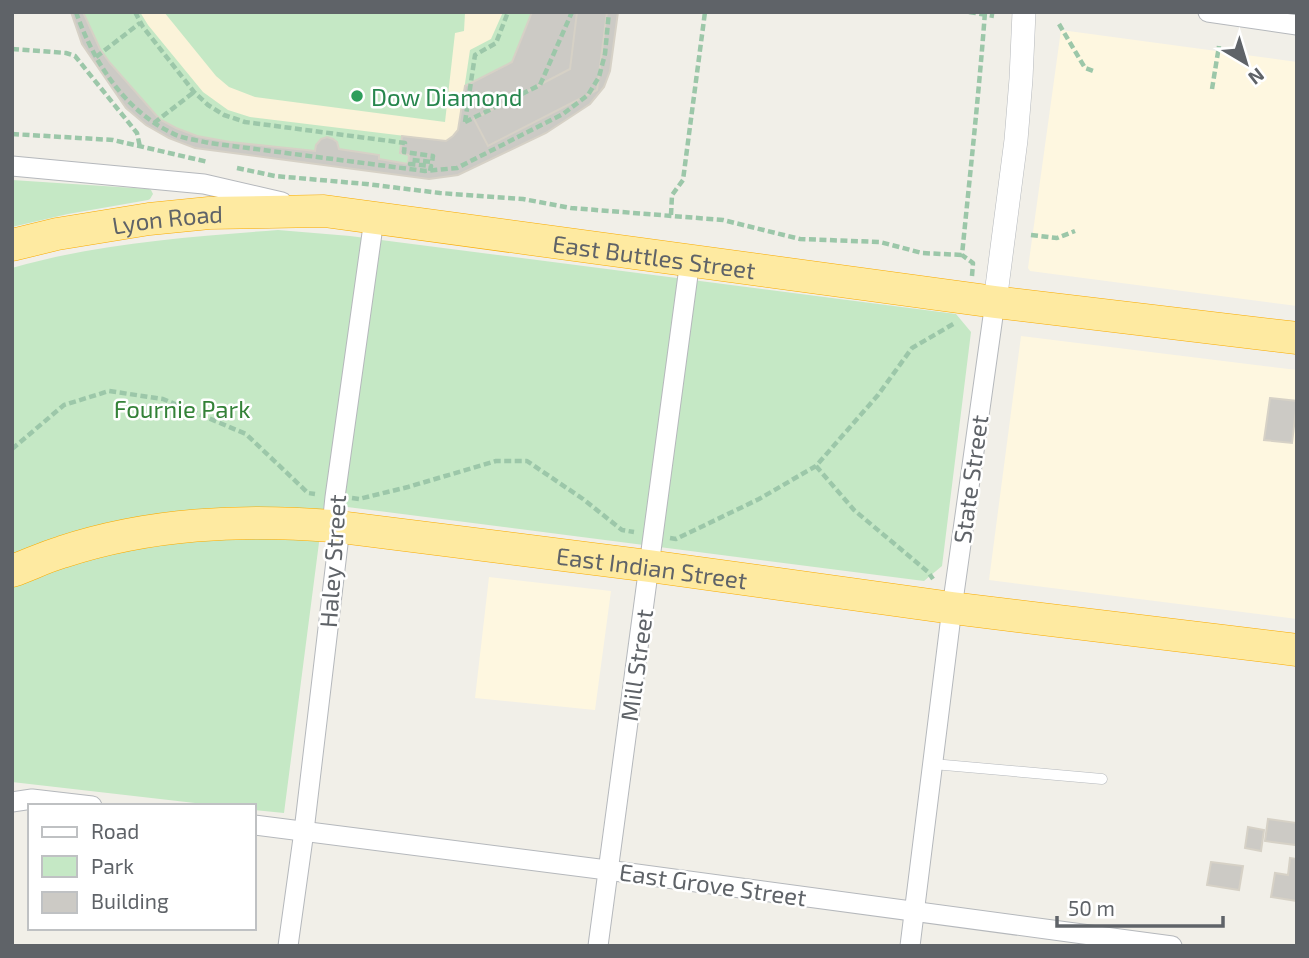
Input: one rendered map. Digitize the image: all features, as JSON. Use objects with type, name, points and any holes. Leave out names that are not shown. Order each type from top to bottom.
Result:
[{"type":"highway","name":"East Buttles Street","points":[[324,211],[982,300],[1297,338]]},
{"type":"highway","name":"Lyon Road","points":[[12,245],[57,234],[149,219],[209,213],[324,211]]},
{"type":"highway","name":"East Indian Street","points":[[12,571],[62,551],[167,527],[255,522],[334,512],[651,551],[952,608],[1297,650]]},
{"type":"street","name":"State Street","points":[[910,946],[952,608],[982,300],[1016,140],[1024,12]]},
{"type":"street","points":[[1208,12],[1297,25]]},
{"type":"street","name":"East Buttles Street","points":[[12,166],[204,184],[324,211]]},
{"type":"street","name":"Haley Street","points":[[288,946],[338,544],[334,512],[374,219]]},
{"type":"street","name":"Mill Street","points":[[598,946],[690,260]]},
{"type":"street","points":[[12,802],[32,799],[75,804]]},
{"type":"street","name":"East Grove Street","points":[[256,825],[1172,946]]},
{"type":"lane","points":[[933,764],[1102,779]]},
{"type":"path","points":[[76,12],[96,57],[122,94],[154,123],[174,134],[208,143],[430,171],[457,168],[563,114],[587,94],[600,77],[609,12]]},
{"type":"path","points":[[135,12],[140,23],[194,92],[224,115],[245,122],[405,143],[404,152],[433,156],[432,162],[412,160],[410,164],[431,166],[430,171]]},
{"type":"path","points":[[508,12],[496,43],[475,55],[465,122],[540,85],[572,12]]},
{"type":"path","points":[[671,215],[672,195],[683,180],[705,12]]},
{"type":"path","points":[[970,12],[994,16]]},
{"type":"path","points":[[962,256],[985,13]]},
{"type":"path","points":[[96,57],[140,23]]},
{"type":"path","points":[[1059,24],[1085,68],[1096,72]]},
{"type":"path","points":[[1212,89],[1219,46]]},
{"type":"path","points":[[12,49],[75,56],[137,133],[140,146]]},
{"type":"path","points":[[154,123],[194,92]]},
{"type":"path","points":[[12,134],[113,140],[214,163]]},
{"type":"path","points":[[12,449],[64,405],[109,391],[163,399],[246,434],[308,493],[334,512],[359,499],[496,461],[527,461],[583,499],[651,551],[759,499],[816,466],[878,395],[912,348],[965,317],[982,300],[973,263],[962,256],[922,253],[880,242],[800,239],[723,220],[571,208],[523,199],[275,176],[226,166]]},
{"type":"path","points":[[1031,235],[1057,238],[1074,231]]},
{"type":"path","points":[[816,466],[855,510],[929,572],[952,608]]},
{"type":"shaded area","points":[[1061,30],[1297,62],[1297,306],[1030,271],[1028,268]]},
{"type":"shaded area","points":[[1021,336],[1297,370],[1297,619],[989,580]]},
{"type":"shaded area","points":[[489,577],[611,591],[595,710],[475,698]]},
{"type":"green space","name":"Dow Diamond","points":[[71,12],[618,12],[610,71],[604,87],[590,104],[546,133],[458,175],[429,179],[195,148],[169,138],[146,125],[126,108],[82,44]]},
{"type":"green space","points":[[12,180],[149,189],[153,194],[148,200],[12,227]]},
{"type":"green space","name":"Fournie Park","points":[[278,230],[350,236],[956,314],[971,332],[942,566],[924,581],[324,504],[284,813],[256,810],[256,804],[204,804],[12,782],[12,268],[78,252]]},
{"type":"sand","points":[[140,12],[164,12],[216,76],[229,87],[255,97],[445,122],[455,33],[464,31],[465,13],[503,12],[491,39],[470,50],[458,130],[446,141],[250,117],[228,110],[203,92]]},
{"type":"building","name":"Dow Diamond","points":[[71,12],[83,12],[100,49],[110,63],[161,120],[176,128],[197,136],[230,142],[315,151],[321,139],[327,137],[337,142],[339,149],[379,155],[379,159],[408,164],[409,155],[400,153],[402,136],[446,141],[453,136],[458,130],[465,86],[512,62],[532,12],[618,12],[610,71],[604,87],[590,104],[546,133],[458,175],[429,179],[195,148],[169,138],[146,125],[126,108],[82,44]]},
{"type":"building","points":[[577,12],[607,12],[597,90],[488,146],[474,119],[570,69]]},
{"type":"building","points":[[1270,398],[1297,401],[1292,443],[1264,440]]},
{"type":"building","points":[[1268,819],[1297,823],[1296,845],[1265,841]]},
{"type":"building","points":[[1248,827],[1264,830],[1261,851],[1245,848]]},
{"type":"building","points":[[1290,858],[1297,859],[1297,901],[1271,897],[1275,873],[1288,875]]},
{"type":"building","points":[[1211,862],[1243,866],[1239,890],[1207,885]]},
{"type":"place","name":"Dow Diamond","points":[[357,96]]}]
